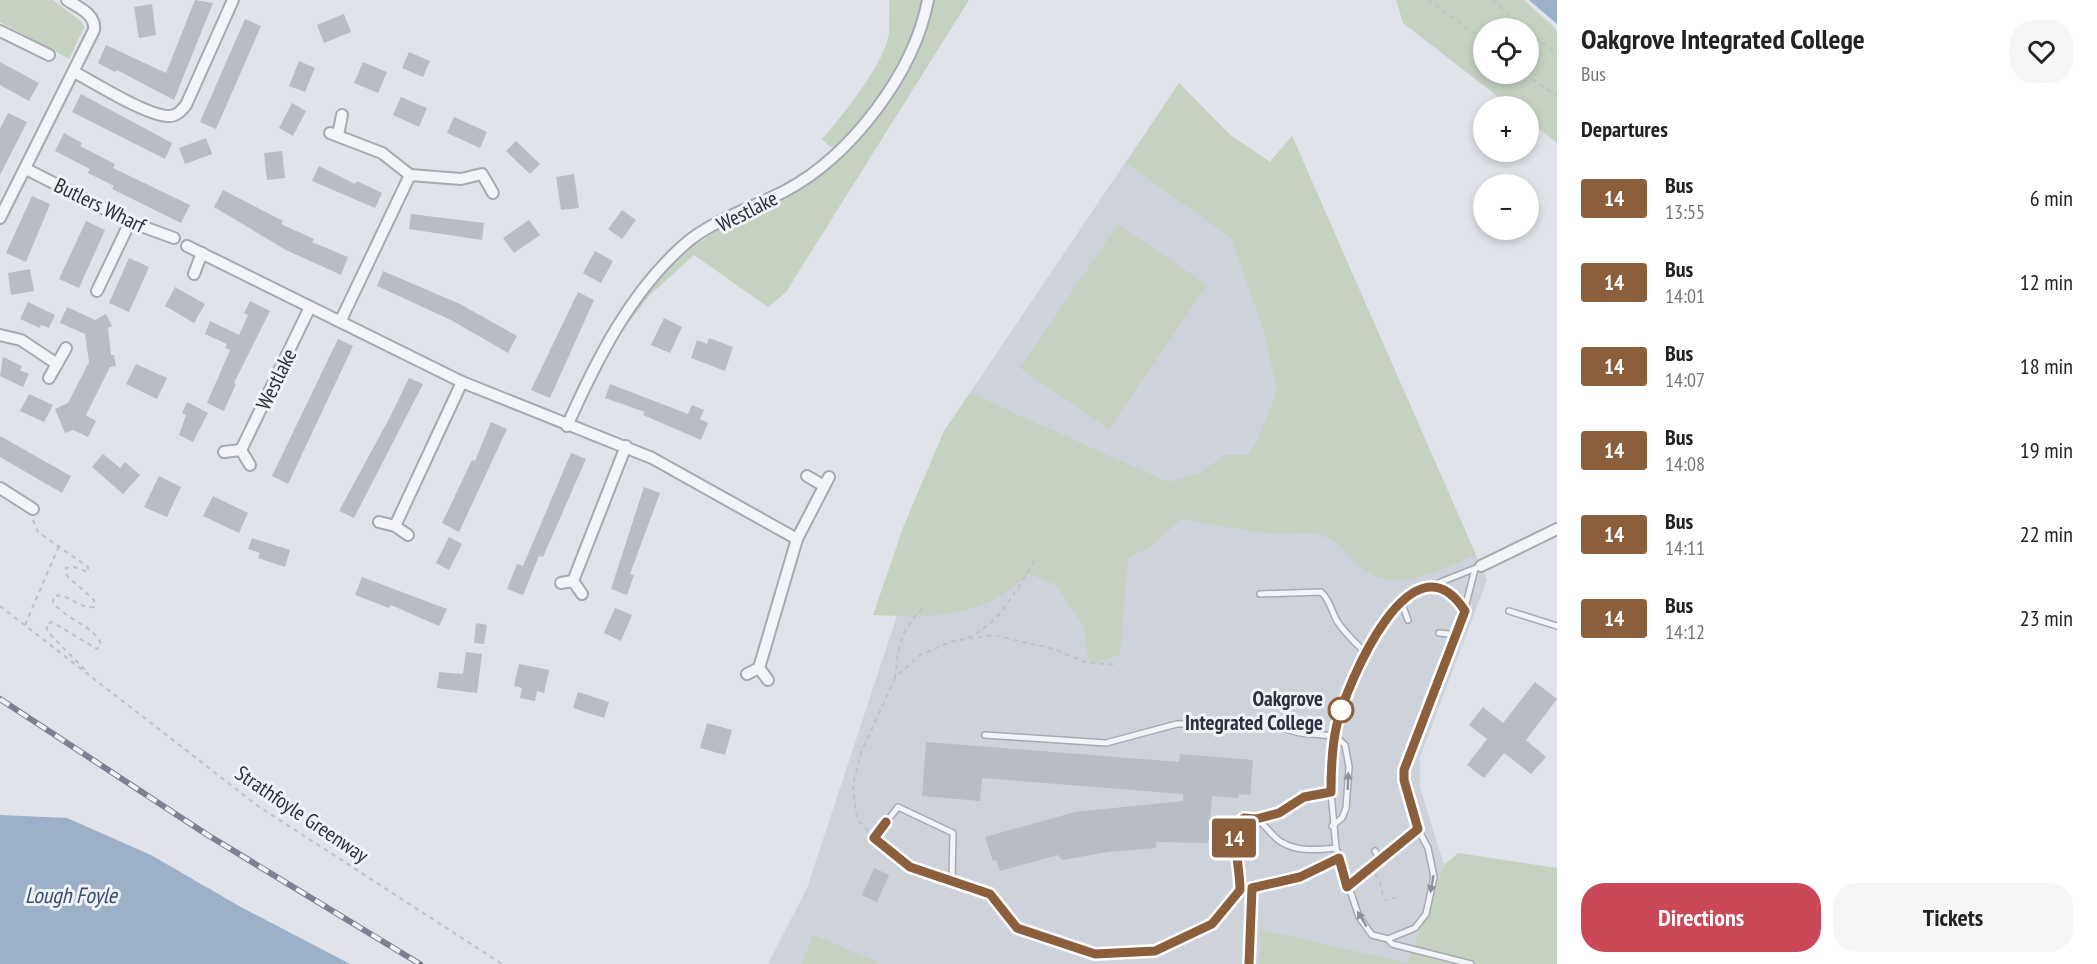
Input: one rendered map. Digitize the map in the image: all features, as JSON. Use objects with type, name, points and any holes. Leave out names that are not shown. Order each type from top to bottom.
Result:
[{"type":"street","points":[[74,72],[153,112],[169,117],[179,114],[186,105],[233,0]]},
{"type":"street","name":"Westlake","points":[[567,426],[608,346],[653,275],[687,242],[801,181],[848,143],[871,116],[908,58],[924,21],[928,0]]},
{"type":"street","points":[[0,218],[74,72],[95,22],[73,1]]},
{"type":"street","points":[[0,31],[49,55]]},
{"type":"street","points":[[342,115],[334,134],[382,153],[410,175],[461,179],[482,174],[493,193]]},
{"type":"street","name":"Butlers Wharf","points":[[26,169],[130,222],[174,238]]},
{"type":"street","points":[[341,320],[410,175]]},
{"type":"street","points":[[97,291],[130,222]]},
{"type":"street","points":[[187,246],[341,320],[462,382],[567,426],[626,446],[797,539]]},
{"type":"street","points":[[194,274],[202,254]]},
{"type":"street","name":"Westlake","points":[[241,450],[310,307]]},
{"type":"street","points":[[0,335],[21,340],[57,364]]},
{"type":"street","points":[[49,378],[66,348]]},
{"type":"street","points":[[395,526],[462,382]]},
{"type":"street","points":[[573,581],[626,446]]},
{"type":"street","points":[[224,452],[241,450],[250,465]]},
{"type":"street","points":[[747,674],[759,668],[797,539],[827,482],[807,476]]},
{"type":"street","points":[[0,488],[33,509]]},
{"type":"street","points":[[379,522],[395,526],[408,535]]},
{"type":"street","points":[[1478,567],[1557,530]]},
{"type":"street","points":[[561,583],[573,581]]},
{"type":"street","points":[[573,581],[582,594]]},
{"type":"street","points":[[759,668],[768,680]]},
{"type":"lane","points":[[1478,567],[1458,635],[1404,770],[1404,780],[1418,829],[1428,848],[1434,877],[1426,914],[1415,928],[1388,939],[1372,935],[1359,917],[1347,887],[1336,848],[1332,826],[1331,792],[1335,736],[1350,684],[1384,619],[1401,601],[1446,578],[1478,567]]},
{"type":"lane","points":[[1425,588],[1441,590],[1454,597],[1465,611]]},
{"type":"lane","points":[[1260,594],[1321,592],[1328,598],[1337,620],[1352,640],[1366,653]]},
{"type":"lane","points":[[1401,601],[1408,620]]},
{"type":"lane","points":[[1509,611],[1557,626]]},
{"type":"lane","points":[[1439,633],[1458,635]]},
{"type":"lane","points":[[985,735],[1106,743],[1177,724],[1259,722],[1300,733],[1335,736],[1345,745],[1348,767],[1346,808],[1342,818],[1332,826]]},
{"type":"lane","points":[[952,880],[953,833],[898,807],[874,838],[910,867],[990,894],[1017,928],[1095,954],[1155,951],[1212,924],[1240,890],[1240,867],[1233,843],[1236,824],[1244,818],[1256,819],[1279,813],[1304,797],[1331,792]]},
{"type":"lane","points":[[1256,819],[1281,842],[1309,851],[1336,848]]},
{"type":"lane","points":[[1347,887],[1372,869],[1418,829]]},
{"type":"lane","points":[[1375,851],[1381,860]]},
{"type":"lane","points":[[1240,890],[1300,877],[1339,858]]},
{"type":"lane","points":[[1249,964],[1252,888]]},
{"type":"lane","points":[[1388,939],[1392,944],[1471,964]]},
{"type":"path","points":[[1428,0],[1473,32]]},
{"type":"path","points":[[1493,0],[1513,18]]},
{"type":"path","points":[[1539,40],[1557,54]]},
{"type":"path","points":[[1539,84],[1557,96]]},
{"type":"path","name":"Strathfoyle Greenway","points":[[33,509],[38,532],[88,567],[88,573],[74,567],[66,568],[67,576],[94,600],[94,607],[87,608],[62,594],[54,596],[53,602],[70,618],[97,634],[101,644],[97,649],[52,622],[46,625],[48,632],[93,678]]},
{"type":"path","points":[[25,625],[59,546]]},
{"type":"path","points":[[966,640],[987,629],[1002,611],[1037,557]]},
{"type":"path","name":"Strathfoyle Greenway","points":[[0,606],[258,806],[502,964]]},
{"type":"path","points":[[874,838],[857,819],[853,785],[860,755],[895,678],[897,658],[908,622],[924,606]]},
{"type":"path","points":[[895,678],[920,655],[939,645],[993,635],[1054,649],[1085,662],[1116,665]]},
{"type":"path","points":[[1372,869],[1380,882],[1384,900],[1400,897]]},
{"type":"shaded area","name":"Oakgrove Integrated College","points":[[1179,83],[1230,135],[1270,162],[1292,136],[1487,580],[1420,757],[1420,787],[1444,865],[1408,964],[1261,929],[1259,964],[768,964],[807,888],[912,570],[944,431]]},
{"type":"green space","points":[[0,0],[53,0],[81,21],[84,27],[69,59],[0,22]]},
{"type":"green space","points":[[889,0],[969,0],[786,292],[768,307],[694,255],[649,296],[623,330],[655,280],[683,253],[715,232],[725,221],[764,201],[846,144],[830,147],[822,139],[862,88],[880,59],[889,33]]},
{"type":"green space","points":[[1396,0],[1524,0],[1557,30],[1557,143],[1539,129],[1539,96],[1497,96],[1482,84],[1539,84],[1539,18],[1473,18],[1473,77],[1403,23]]},
{"type":"green space","points":[[1179,83],[1230,135],[1270,162],[1292,136],[1476,555],[1416,578],[1386,579],[1372,574],[1357,564],[1335,542],[1314,534],[1265,533],[1182,519],[1149,548],[1128,558],[1120,654],[1096,664],[1088,659],[1084,627],[1056,585],[1029,574],[1011,589],[975,608],[938,615],[873,615],[904,525],[944,431],[970,393],[1168,482],[1200,473],[1224,455],[1248,455],[1258,439],[1277,390],[1264,332],[1231,238],[1126,163]]},
{"type":"green space","points":[[1118,224],[1207,285],[1109,429],[1020,368]]},
{"type":"green space","points":[[1458,853],[1557,868],[1557,964],[1259,964],[1260,929],[1407,963],[1444,865]]},
{"type":"green space","points":[[814,935],[882,964],[801,964]]},
{"type":"water","points":[[1529,0],[1557,0],[1557,24]]},
{"type":"water","name":"Lough Foyle","points":[[0,815],[67,818],[151,855],[239,906],[350,964],[0,964]]},
{"type":"building","points":[[195,0],[213,3],[174,100],[117,70],[115,72],[98,63],[106,45],[166,73]]},
{"type":"building","points":[[152,4],[156,35],[139,38],[134,7]]},
{"type":"building","points":[[344,14],[351,32],[324,43],[317,25]]},
{"type":"building","points":[[245,19],[261,26],[216,129],[200,122]]},
{"type":"building","points":[[409,52],[430,61],[423,77],[402,68]]},
{"type":"building","points":[[299,61],[315,68],[305,92],[289,86]]},
{"type":"building","points":[[0,62],[39,83],[29,101],[0,85]]},
{"type":"building","points":[[363,62],[387,72],[378,93],[354,83]]},
{"type":"building","points":[[81,94],[172,143],[165,159],[72,112]]},
{"type":"building","points":[[401,97],[427,108],[419,127],[393,115]]},
{"type":"building","points":[[292,103],[306,111],[293,136],[279,128]]},
{"type":"building","points":[[8,113],[27,122],[0,175],[0,129]]},
{"type":"building","points":[[454,117],[487,132],[480,148],[447,133]]},
{"type":"building","points":[[64,133],[82,143],[80,146],[115,164],[113,168],[190,205],[181,223],[112,189],[114,186],[88,173],[90,169],[55,151]]},
{"type":"building","points":[[206,138],[212,154],[185,164],[179,148]]},
{"type":"building","points":[[516,141],[540,164],[530,174],[506,151]]},
{"type":"building","points":[[282,151],[285,178],[267,180],[264,153]]},
{"type":"building","points":[[319,166],[355,184],[357,181],[382,193],[375,208],[312,181]]},
{"type":"building","points":[[574,174],[579,208],[561,210],[556,177]]},
{"type":"building","points":[[223,190],[283,221],[281,224],[314,239],[312,242],[348,257],[341,275],[286,250],[214,207]]},
{"type":"building","points":[[32,196],[50,204],[26,262],[6,253]]},
{"type":"building","points":[[622,210],[636,220],[622,239],[608,229]]},
{"type":"building","points":[[411,214],[484,223],[482,240],[409,229]]},
{"type":"building","points":[[529,220],[540,235],[514,253],[503,238]]},
{"type":"building","points":[[86,221],[105,230],[79,288],[59,279]]},
{"type":"building","points":[[595,251],[613,261],[601,283],[583,273]]},
{"type":"building","points":[[129,258],[149,267],[129,312],[109,303]]},
{"type":"building","points":[[30,269],[34,291],[11,295],[8,273]]},
{"type":"building","points":[[383,271],[460,304],[517,336],[508,353],[451,320],[377,286]]},
{"type":"building","points":[[175,287],[205,304],[194,323],[165,306]]},
{"type":"building","points":[[578,292],[594,300],[550,398],[531,390]]},
{"type":"building","points":[[250,301],[270,311],[234,383],[236,384],[224,411],[207,403],[230,350],[225,348],[227,344],[205,334],[210,321],[239,335],[248,315],[244,313]]},
{"type":"building","points":[[28,302],[55,315],[49,328],[41,325],[40,328],[20,319]]},
{"type":"building","points":[[67,307],[95,320],[106,314],[112,326],[108,328],[111,355],[114,355],[116,366],[110,367],[86,415],[96,421],[88,437],[73,430],[65,433],[55,409],[68,403],[89,362],[85,334],[60,323]]},
{"type":"building","points":[[664,318],[682,327],[670,353],[651,345]]},
{"type":"building","points":[[709,338],[733,347],[725,371],[691,358],[697,340],[707,344]]},
{"type":"building","points":[[338,339],[353,346],[288,484],[272,476]]},
{"type":"building","points":[[3,357],[22,366],[20,370],[29,374],[23,387],[0,376]]},
{"type":"building","points":[[136,364],[167,378],[157,399],[126,384]]},
{"type":"building","points":[[409,378],[423,384],[354,518],[339,511]]},
{"type":"building","points":[[610,384],[688,414],[692,405],[704,410],[700,419],[708,423],[701,440],[643,415],[645,412],[605,398]]},
{"type":"building","points":[[29,394],[53,405],[44,422],[20,411]]},
{"type":"building","points":[[187,402],[208,413],[193,442],[179,435],[186,415],[182,413]]},
{"type":"building","points":[[491,422],[507,429],[459,532],[442,523],[472,460],[475,461]]},
{"type":"building","points":[[0,436],[71,476],[62,493],[0,457]]},
{"type":"building","points":[[571,453],[586,459],[543,557],[539,556],[523,595],[507,589],[517,564],[523,566]]},
{"type":"building","points":[[103,454],[120,468],[125,462],[140,475],[123,494],[92,467]]},
{"type":"building","points":[[159,476],[181,487],[167,517],[144,507]]},
{"type":"building","points":[[644,487],[660,493],[630,574],[634,575],[627,595],[611,589]]},
{"type":"building","points":[[213,496],[248,513],[239,533],[203,516]]},
{"type":"building","points":[[449,537],[462,544],[449,570],[436,563]]},
{"type":"building","points":[[252,538],[290,550],[285,567],[258,558],[260,553],[248,549]]},
{"type":"building","points":[[362,577],[447,609],[439,626],[391,605],[389,608],[355,595]]},
{"type":"building","points":[[615,608],[632,615],[621,641],[604,633]]},
{"type":"building","points":[[476,623],[487,625],[484,644],[474,643]]},
{"type":"building","points":[[466,652],[482,654],[477,693],[437,688],[439,672],[463,674]]},
{"type":"building","points":[[519,664],[549,670],[544,693],[537,691],[535,701],[520,698],[522,688],[514,686]]},
{"type":"building","points":[[1535,682],[1557,699],[1526,740],[1546,757],[1531,774],[1504,753],[1484,778],[1467,765],[1487,739],[1469,725],[1483,707],[1503,723]]},
{"type":"building","points":[[578,692],[609,702],[604,718],[573,708]]},
{"type":"building","points":[[707,723],[732,730],[725,755],[700,748]]},
{"type":"building","points":[[926,742],[1179,762],[1180,754],[1253,760],[1250,795],[1239,794],[1238,798],[1212,796],[1210,825],[1223,827],[1221,841],[1156,842],[1156,848],[1108,852],[1062,860],[1058,855],[1000,871],[996,860],[993,861],[985,837],[1075,812],[1183,801],[1183,794],[982,778],[980,801],[922,796]]},
{"type":"building","points":[[874,868],[889,875],[877,902],[862,895]]},
{"type":"railway","points":[[0,699],[206,834],[420,964]]},
{"type":"bus line","name":"14","points":[[886,822],[874,838],[910,867],[990,894],[1017,928],[1095,954],[1155,951],[1212,924],[1240,890],[1240,867],[1233,843],[1236,824],[1244,818],[1256,819],[1279,813],[1304,797],[1331,792],[1337,723],[1350,684],[1384,619],[1401,601],[1413,593],[1425,588],[1441,590],[1454,597],[1465,611],[1458,635],[1404,770],[1404,780],[1418,829],[1372,869],[1347,887],[1339,858],[1300,877],[1252,888],[1249,964]]},
{"type":"place","name":"Oakgrove Integrated College","points":[[1341,710]]}]
